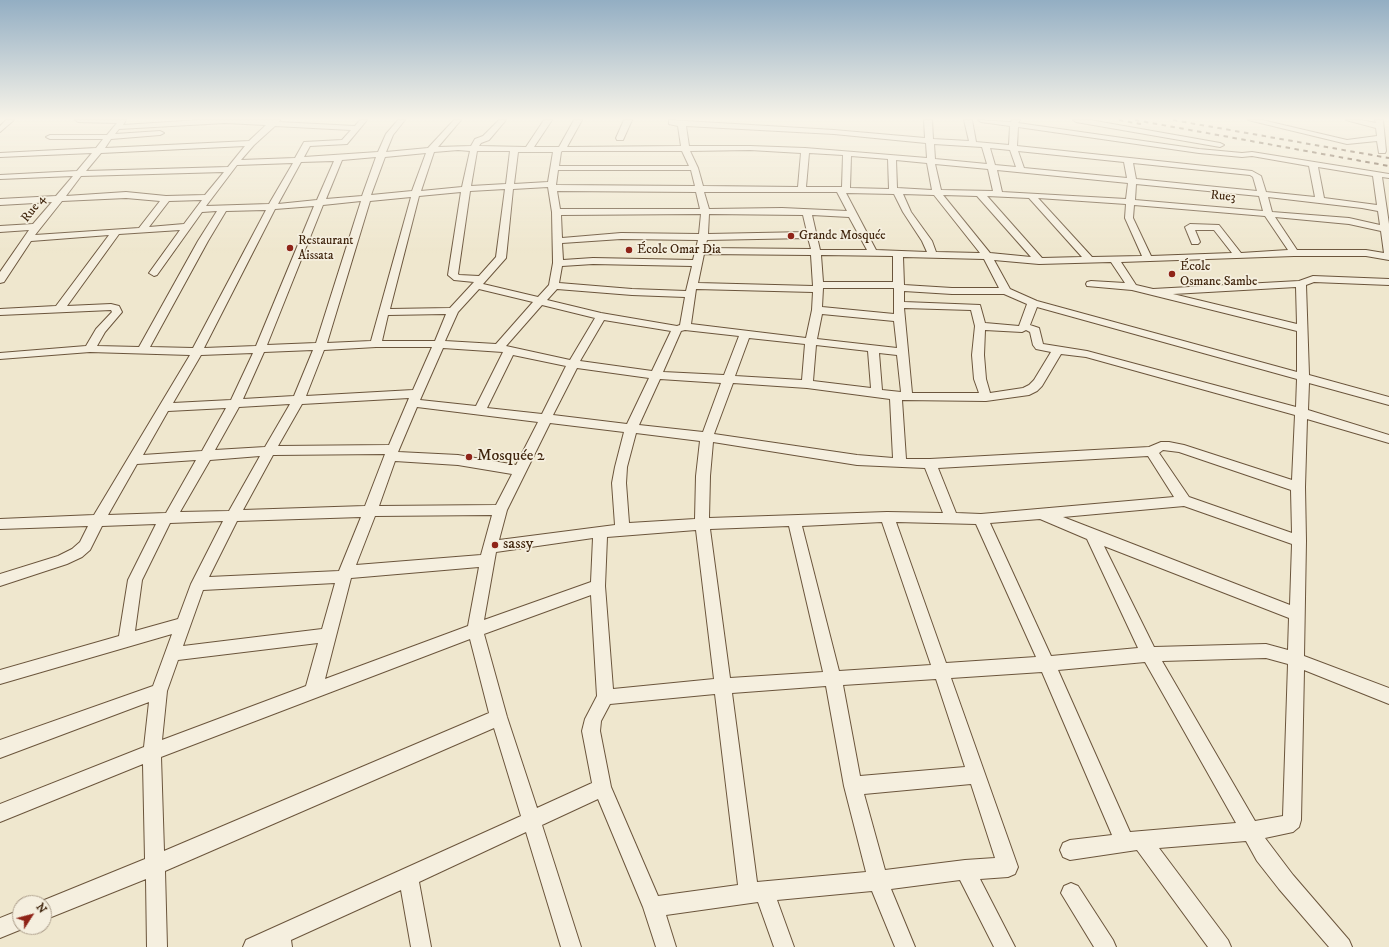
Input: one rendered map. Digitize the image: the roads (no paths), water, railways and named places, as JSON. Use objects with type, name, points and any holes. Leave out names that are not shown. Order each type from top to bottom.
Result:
[{"type":"street","name":"Rue 4","points":[[0,280],[27,238],[87,164]]},
{"type":"street","points":[[0,178],[257,164]]},
{"type":"street","points":[[0,580],[62,560],[77,553],[85,546],[98,520],[135,460],[164,407],[197,352],[295,164]]},
{"type":"street","points":[[126,640],[135,580],[168,517],[235,403],[260,350],[336,164]]},
{"type":"street","points":[[157,947],[152,752],[159,691],[198,584],[233,516],[298,400],[320,347],[366,198],[378,164]]},
{"type":"street","points":[[376,344],[416,193],[426,164]]},
{"type":"street","points":[[471,164],[453,275],[457,278],[478,282],[600,316],[681,328],[903,352]]},
{"type":"street","points":[[313,692],[345,575],[391,452],[414,398],[453,311],[501,258],[513,164]]},
{"type":"street","points":[[498,348],[554,286],[558,263],[556,212],[552,186],[556,164]]},
{"type":"street","points":[[622,529],[619,483],[621,467],[631,428],[654,374],[681,328],[705,229],[705,211],[692,164]]},
{"type":"street","points":[[802,189],[804,164]]},
{"type":"street","points":[[846,164],[843,190],[852,214],[873,253]]},
{"type":"street","points":[[893,164],[895,191],[907,212],[927,241],[933,255]]},
{"type":"street","points":[[932,164],[937,193],[986,256],[1006,291]]},
{"type":"street","points":[[958,164],[1320,200],[1382,209]]},
{"type":"street","points":[[1019,164],[1021,170]]},
{"type":"street","points":[[1132,164],[1129,218],[1148,259]]},
{"type":"street","points":[[1199,164],[1252,173],[1257,176],[1269,214],[1294,253]]},
{"type":"street","points":[[1313,164],[1320,200]]},
{"type":"street","points":[[1314,164],[1389,176]]},
{"type":"street","points":[[154,273],[199,209],[234,166]]},
{"type":"street","points":[[992,167],[998,194]]},
{"type":"street","points":[[555,168],[694,168]]},
{"type":"street","points":[[700,251],[986,256],[1038,261],[1148,259],[1294,253],[1366,254],[1389,256],[1377,174]]},
{"type":"street","name":"Rue3","points":[[199,209],[272,207],[416,193],[511,186],[802,189],[1031,195],[1131,202],[1349,221],[1385,230]]},
{"type":"street","points":[[980,194],[1038,261]]},
{"type":"street","points":[[0,202],[126,195],[166,199],[208,198]]},
{"type":"street","points":[[1031,195],[1089,259]]},
{"type":"street","points":[[142,230],[166,199]]},
{"type":"street","points":[[142,351],[203,241],[223,209]]},
{"type":"street","points":[[556,212],[705,211],[852,214]]},
{"type":"street","points":[[807,212],[816,252],[818,287],[818,310],[811,342],[807,384]]},
{"type":"street","points":[[0,229],[36,227]]},
{"type":"street","points":[[27,238],[186,227]]},
{"type":"street","points":[[1195,242],[1190,227],[1216,227],[1238,255]]},
{"type":"street","points":[[59,310],[117,231]]},
{"type":"street","points":[[557,241],[621,236],[813,236]]},
{"type":"street","points":[[898,254],[900,305],[899,318],[903,352],[900,463]]},
{"type":"street","points":[[0,258],[14,257]]},
{"type":"street","points":[[1114,259],[1132,287]]},
{"type":"street","points":[[558,263],[697,263]]},
{"type":"street","points":[[1154,292],[1301,284],[1313,279],[1389,282]]},
{"type":"street","points":[[1091,284],[1132,287],[1302,329]]},
{"type":"street","points":[[1070,850],[1133,841],[1251,830],[1286,825],[1292,820],[1299,541],[1298,487],[1303,378],[1301,284]]},
{"type":"street","points":[[554,286],[632,292],[818,287],[899,287],[959,291],[1006,291],[1033,303],[1389,401]]},
{"type":"street","points":[[980,326],[1022,329],[1033,303]]},
{"type":"street","points":[[900,305],[974,306],[978,310],[980,326],[978,354],[980,379],[986,397]]},
{"type":"street","points":[[0,312],[115,308],[117,312],[100,331],[90,349]]},
{"type":"street","points":[[818,310],[899,318]]},
{"type":"street","points":[[384,312],[453,311]]},
{"type":"street","points":[[572,947],[531,821],[474,630],[488,554],[500,510],[573,364],[600,316]]},
{"type":"street","points":[[1024,326],[1035,330],[1038,346],[1087,354],[1302,413],[1389,439]]},
{"type":"street","points":[[745,334],[707,437],[703,476],[702,524],[722,686],[757,892],[784,947]]},
{"type":"street","points":[[0,356],[90,349],[197,352],[376,344],[438,344],[498,348],[573,364],[654,374],[807,384],[902,397],[986,397],[1025,392],[1033,388],[1038,383],[1058,350]]},
{"type":"street","points":[[873,349],[877,394]]},
{"type":"street","points":[[480,410],[510,350]]},
{"type":"street","points":[[164,407],[298,400],[414,398],[480,410],[707,437],[857,460],[900,463],[930,464],[1151,451],[1161,446],[1169,446],[1180,448],[1298,487]]},
{"type":"street","points":[[135,460],[206,454],[269,451],[391,452],[458,460],[519,470]]},
{"type":"street","points":[[1151,451],[1184,501]]},
{"type":"street","points":[[930,464],[951,517]]},
{"type":"street","points":[[198,584],[345,575],[488,554],[622,529],[887,516],[981,519],[1184,501],[1299,541]]},
{"type":"street","points":[[0,524],[370,511],[500,510]]},
{"type":"street","points":[[1040,513],[1092,535],[1297,614]]},
{"type":"street","points":[[653,906],[757,892],[878,881],[965,870],[1008,867],[887,516]]},
{"type":"street","points":[[981,519],[1047,664],[1133,841],[1221,947]]},
{"type":"street","points":[[794,520],[833,678],[853,786],[878,881],[904,947]]},
{"type":"street","points":[[600,532],[598,586],[605,697],[593,719],[591,731],[602,788],[653,906],[666,947]]},
{"type":"street","points":[[1092,535],[1149,654],[1274,868],[1342,947]]},
{"type":"street","points":[[0,812],[152,752],[474,630],[598,586]]},
{"type":"street","points":[[0,677],[184,624]]},
{"type":"street","points":[[173,654],[328,634]]},
{"type":"street","points":[[605,697],[722,686],[1047,664],[1149,654],[1266,651],[1278,653],[1389,696]]},
{"type":"street","points":[[0,749],[159,691]]},
{"type":"street","points":[[52,907],[155,865],[499,717]]},
{"type":"street","points":[[853,786],[976,775]]},
{"type":"street","points":[[253,947],[281,941],[408,877],[602,788]]},
{"type":"street","points":[[965,870],[1005,947]]},
{"type":"street","points":[[408,877],[421,947]]},
{"type":"street","points":[[1071,892],[1106,947]]},
{"type":"street","points":[[0,928],[12,923]]},
{"type":"railway","points":[[1379,164],[1389,166]]},
{"type":"place","name":"Grande Mosquée","points":[[791,236]]},
{"type":"place","name":"Restaurant Aissata","points":[[290,248]]},
{"type":"place","name":"École Omar Dia","points":[[629,250]]},
{"type":"place","name":"École Osmane Sambe","points":[[1172,274]]},
{"type":"place","name":"Mosquée 2","points":[[469,457]]},
{"type":"place","name":"sassy","points":[[495,545]]}]
